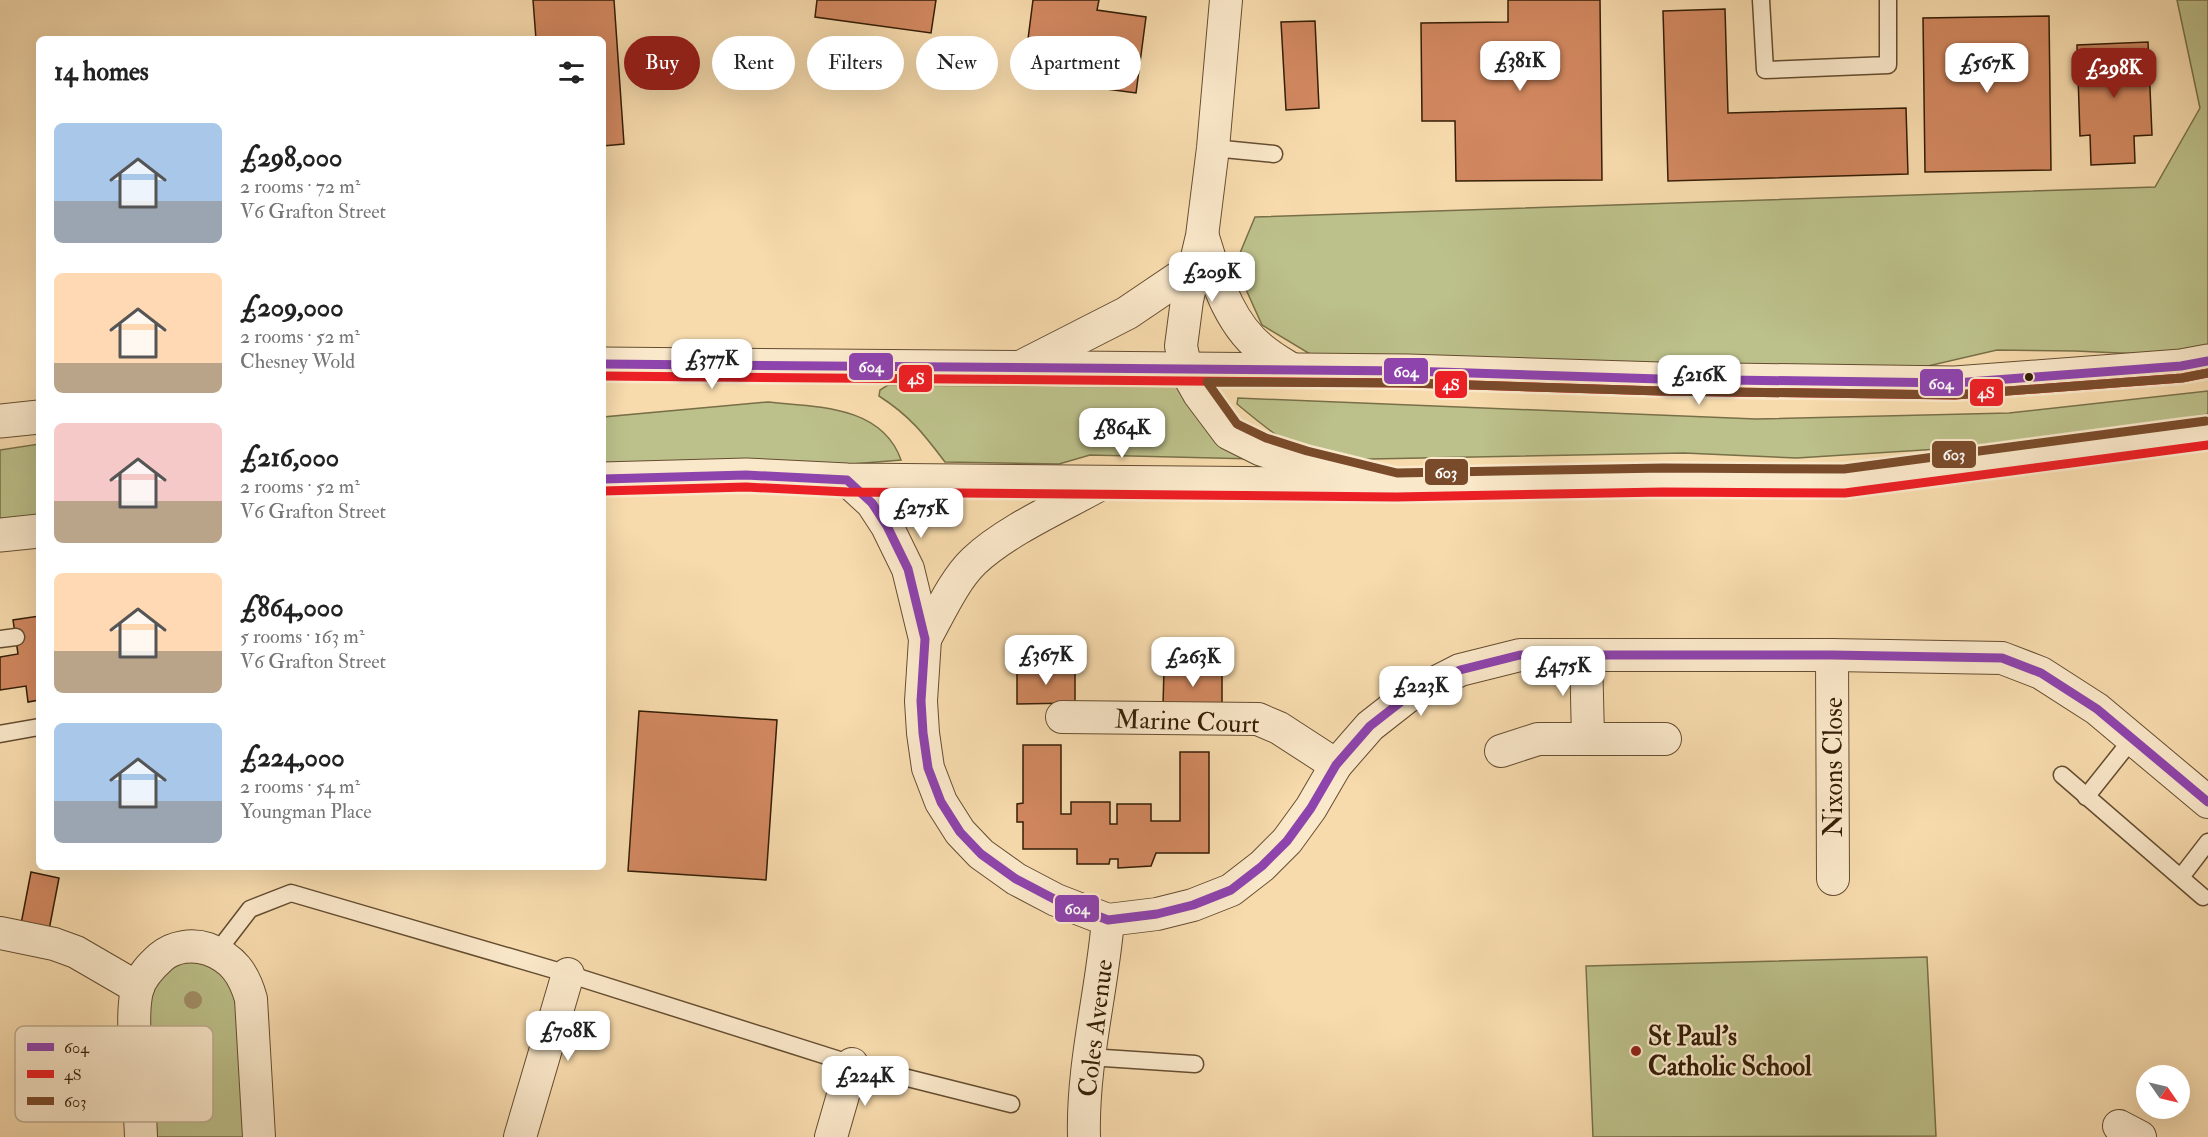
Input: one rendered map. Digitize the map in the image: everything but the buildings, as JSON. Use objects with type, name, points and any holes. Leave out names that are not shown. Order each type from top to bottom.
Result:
[{"type":"street","points":[[1227,0],[1202,236],[1187,300],[1181,346],[1186,370],[1199,393],[1229,433],[1261,449],[1304,463],[1396,485]]},
{"type":"street","points":[[1202,236],[1219,288],[1233,316],[1256,344],[1296,372]]},
{"type":"street","points":[[1020,367],[1127,313],[1195,267]]},
{"type":"street","points":[[606,364],[1020,367],[1296,372],[1408,371],[1660,380],[1955,383],[2181,366],[2208,361]]},
{"type":"street","points":[[606,479],[746,475],[847,480],[1101,484],[1396,485],[1663,480],[1845,481],[2208,433]]},
{"type":"street","points":[[847,480],[872,503],[887,525],[908,569],[926,639],[921,701],[923,733],[928,768],[941,802],[960,832],[981,854],[1016,879],[1056,900],[1108,920],[1157,914],[1193,905],[1231,890],[1262,866],[1287,841],[1311,808],[1336,765],[1370,726],[1407,697],[1460,670],[1520,655],[1832,655],[2002,658],[2041,674],[2097,709],[2203,790]]},
{"type":"street","points":[[926,639],[948,596],[974,561],[1009,536],[1101,484]]},
{"type":"street","points":[[0,536],[36,531]]},
{"type":"street","points":[[1586,655],[1588,738]]},
{"type":"street","name":"Nixons Close","points":[[1832,655],[1833,879]]},
{"type":"street","name":"Marine Court","points":[[1062,717],[1258,719],[1280,728],[1336,765]]},
{"type":"street","points":[[1501,751],[1538,739],[1665,739]]},
{"type":"street","name":"Coles Avenue","points":[[1084,1137],[1089,1057],[1108,920]]},
{"type":"street","points":[[0,933],[54,944],[76,952],[138,988]]},
{"type":"street","points":[[135,1026],[138,988],[149,968],[166,952],[181,947],[200,946],[217,952],[234,963],[245,979],[251,999],[259,1137]]},
{"type":"street","points":[[520,1137],[568,974]]},
{"type":"street","points":[[831,1137],[852,1064]]},
{"type":"street","points":[[140,1122],[141,1137]]},
{"type":"lane","points":[[1761,0],[1765,70],[1888,65],[1888,0]]},
{"type":"lane","points":[[1213,148],[1274,154]]},
{"type":"lane","points":[[0,734],[36,728]]},
{"type":"lane","points":[[2086,797],[2133,738]]},
{"type":"lane","points":[[2062,775],[2204,897]]},
{"type":"lane","points":[[2181,877],[2208,842]]},
{"type":"lane","points":[[217,952],[250,909],[291,893],[568,974],[852,1064],[1011,1104]]},
{"type":"lane","points":[[1089,1057],[1194,1064]]},
{"type":"green space","points":[[2177,0],[2208,0],[2208,350],[2164,355],[1997,350],[1902,372],[1310,354],[1262,325],[1235,265],[1255,217],[2155,187],[2200,108]]},
{"type":"green space","points":[[888,385],[1179,387],[1254,459],[1090,455],[1059,464],[945,462],[915,426],[879,396],[880,390]]},
{"type":"green space","points":[[2208,391],[2208,414],[2144,425],[1955,448],[1797,458],[1684,453],[1331,459],[1319,457],[1296,447],[1265,427],[1237,404],[1238,398],[1756,419],[2009,413]]},
{"type":"green space","points":[[768,402],[806,405],[845,412],[879,428],[892,442],[901,460],[840,465],[606,471],[606,417]]},
{"type":"green space","points":[[36,444],[36,521],[0,526],[0,450]]},
{"type":"green space","points":[[1927,957],[1936,1136],[1593,1137],[1586,966]]},
{"type":"green space","points":[[185,962],[199,962],[223,973],[236,997],[244,1137],[157,1137],[156,1122],[213,1122],[213,1026],[150,1026],[149,1011],[155,986],[163,975]]},
{"type":"transit line","name":"604","points":[[606,364],[1408,371],[1660,379],[1955,383],[2181,366],[2208,361]]},
{"type":"transit line","name":"4S","points":[[606,376],[1408,383],[1660,391],[1955,395],[2182,378],[2208,373]]},
{"type":"transit line","name":"603","points":[[2206,421],[1844,469],[1663,468],[1397,473],[1307,451],[1266,438],[1237,424],[1207,382],[1408,383],[1660,391],[1955,395],[2182,378],[2208,373]]},
{"type":"transit line","name":"4S","points":[[606,491],[746,487],[847,492],[1396,497],[1663,492],[1845,493],[2208,445]]},
{"type":"transit line","name":"604","points":[[606,479],[746,475],[847,480],[872,503],[887,526],[908,569],[925,639],[921,701],[923,733],[928,768],[941,802],[960,832],[981,854],[1016,879],[1056,900],[1108,920],[1157,914],[1193,905],[1231,890],[1262,866],[1287,841],[1311,808],[1336,765],[1370,726],[1407,697],[1460,670],[1520,655],[1832,655],[2002,658],[2041,673],[2097,709],[2208,802]]},
{"type":"place","name":"St Paul's Catholic School","points":[[1636,1051]]}]
